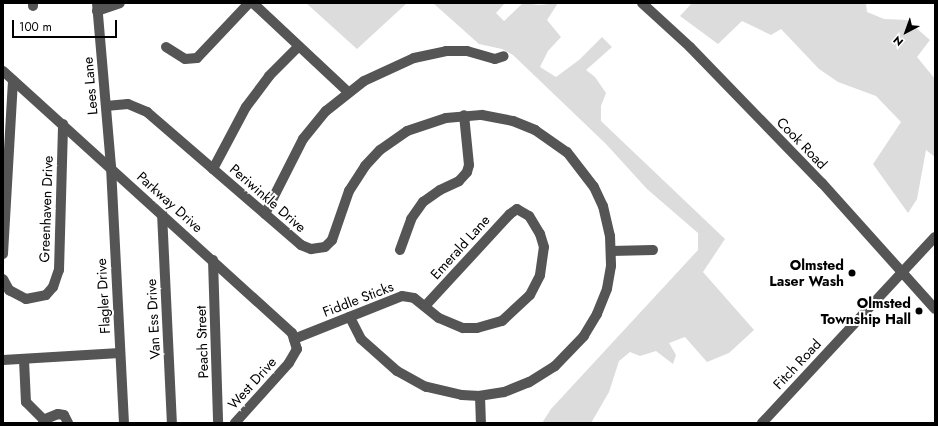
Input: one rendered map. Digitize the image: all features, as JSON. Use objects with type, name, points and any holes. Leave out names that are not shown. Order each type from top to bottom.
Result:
[{"type":"street","points":[[97,7],[120,3]]},
{"type":"street","points":[[166,47],[185,59],[197,58],[249,3]]},
{"type":"street","points":[[253,3],[348,92]]},
{"type":"street","name":"Cook Road","points":[[642,3],[690,47],[822,183],[901,274],[935,309]]},
{"type":"street","name":"Lees Lane","points":[[97,7],[110,167]]},
{"type":"street","points":[[213,169],[250,101],[269,76],[299,46]]},
{"type":"street","points":[[265,214],[303,139],[326,111],[348,92],[382,71],[434,53],[458,50],[489,59],[504,56]]},
{"type":"street","name":"Parkway Drive","points":[[3,71],[162,213],[292,333],[294,339]]},
{"type":"street","points":[[3,254],[13,80]]},
{"type":"street","name":"Periwinkle Drive","points":[[106,106],[128,104],[147,112],[304,247],[311,249],[325,247],[334,237],[343,206],[355,180],[380,150],[419,126],[464,115],[482,115],[518,123],[545,136],[567,152],[584,171],[599,196],[607,220],[611,251],[609,278],[600,307],[584,336],[568,354],[554,366],[529,382],[504,392],[480,396],[444,393],[413,381],[397,371],[361,339],[350,317]]},
{"type":"street","points":[[400,250],[411,219],[423,202],[440,190],[459,181],[467,172],[469,164],[464,115]]},
{"type":"street","name":"Greenhaven Drive","points":[[3,280],[9,290],[26,299],[46,295],[53,287],[58,270],[62,124]]},
{"type":"street","name":"Flagler Drive","points":[[110,167],[124,423]]},
{"type":"street","name":"Fiddle Sticks","points":[[294,339],[402,296],[414,298],[452,325],[477,328],[502,321],[519,307],[538,283],[544,260],[544,247],[533,221],[525,212],[517,209]]},
{"type":"street","name":"Emerald Lane","points":[[426,306],[506,218],[517,209]]},
{"type":"street","name":"Van Ess Drive","points":[[162,213],[172,423]]},
{"type":"street","name":"Fitch Road","points":[[762,423],[935,236]]},
{"type":"street","points":[[611,251],[653,250]]},
{"type":"street","name":"Peach Street","points":[[213,260],[218,423]]},
{"type":"street","name":"West Drive","points":[[235,423],[289,362],[297,349],[294,339]]},
{"type":"street","points":[[3,360],[24,360],[120,353]]},
{"type":"street","points":[[24,360],[26,402],[45,421],[58,414],[64,415],[68,423]]},
{"type":"street","points":[[480,396],[481,423]]},
{"type":"shaded area","points":[[306,3],[407,3],[357,49]]},
{"type":"shaded area","points":[[433,3],[505,3],[496,13],[504,21],[523,3],[539,5],[558,3],[547,20],[561,37],[548,51],[540,67],[556,77],[579,60],[602,37],[612,47],[586,70],[595,77],[606,93],[601,106],[601,121],[725,239],[703,272],[754,330],[729,353],[707,362],[685,337],[669,343],[676,355],[673,364],[656,351],[640,356],[630,352],[619,361],[609,392],[591,423],[542,423],[551,409],[698,250],[698,233],[647,189],[606,144],[513,55],[502,49],[479,44]]},
{"type":"shaded area","points":[[692,3],[866,3],[867,12],[884,19],[907,20],[930,40],[917,57],[935,79],[935,157],[926,150],[917,199],[908,213],[873,164],[901,122],[876,96],[838,82],[819,69],[781,29],[771,35],[742,21],[718,44],[680,16]]},
{"type":"place","name":"Olmsted Laser Wash","points":[[852,273]]},
{"type":"place","name":"Olmsted Township Hall","points":[[919,311]]}]
